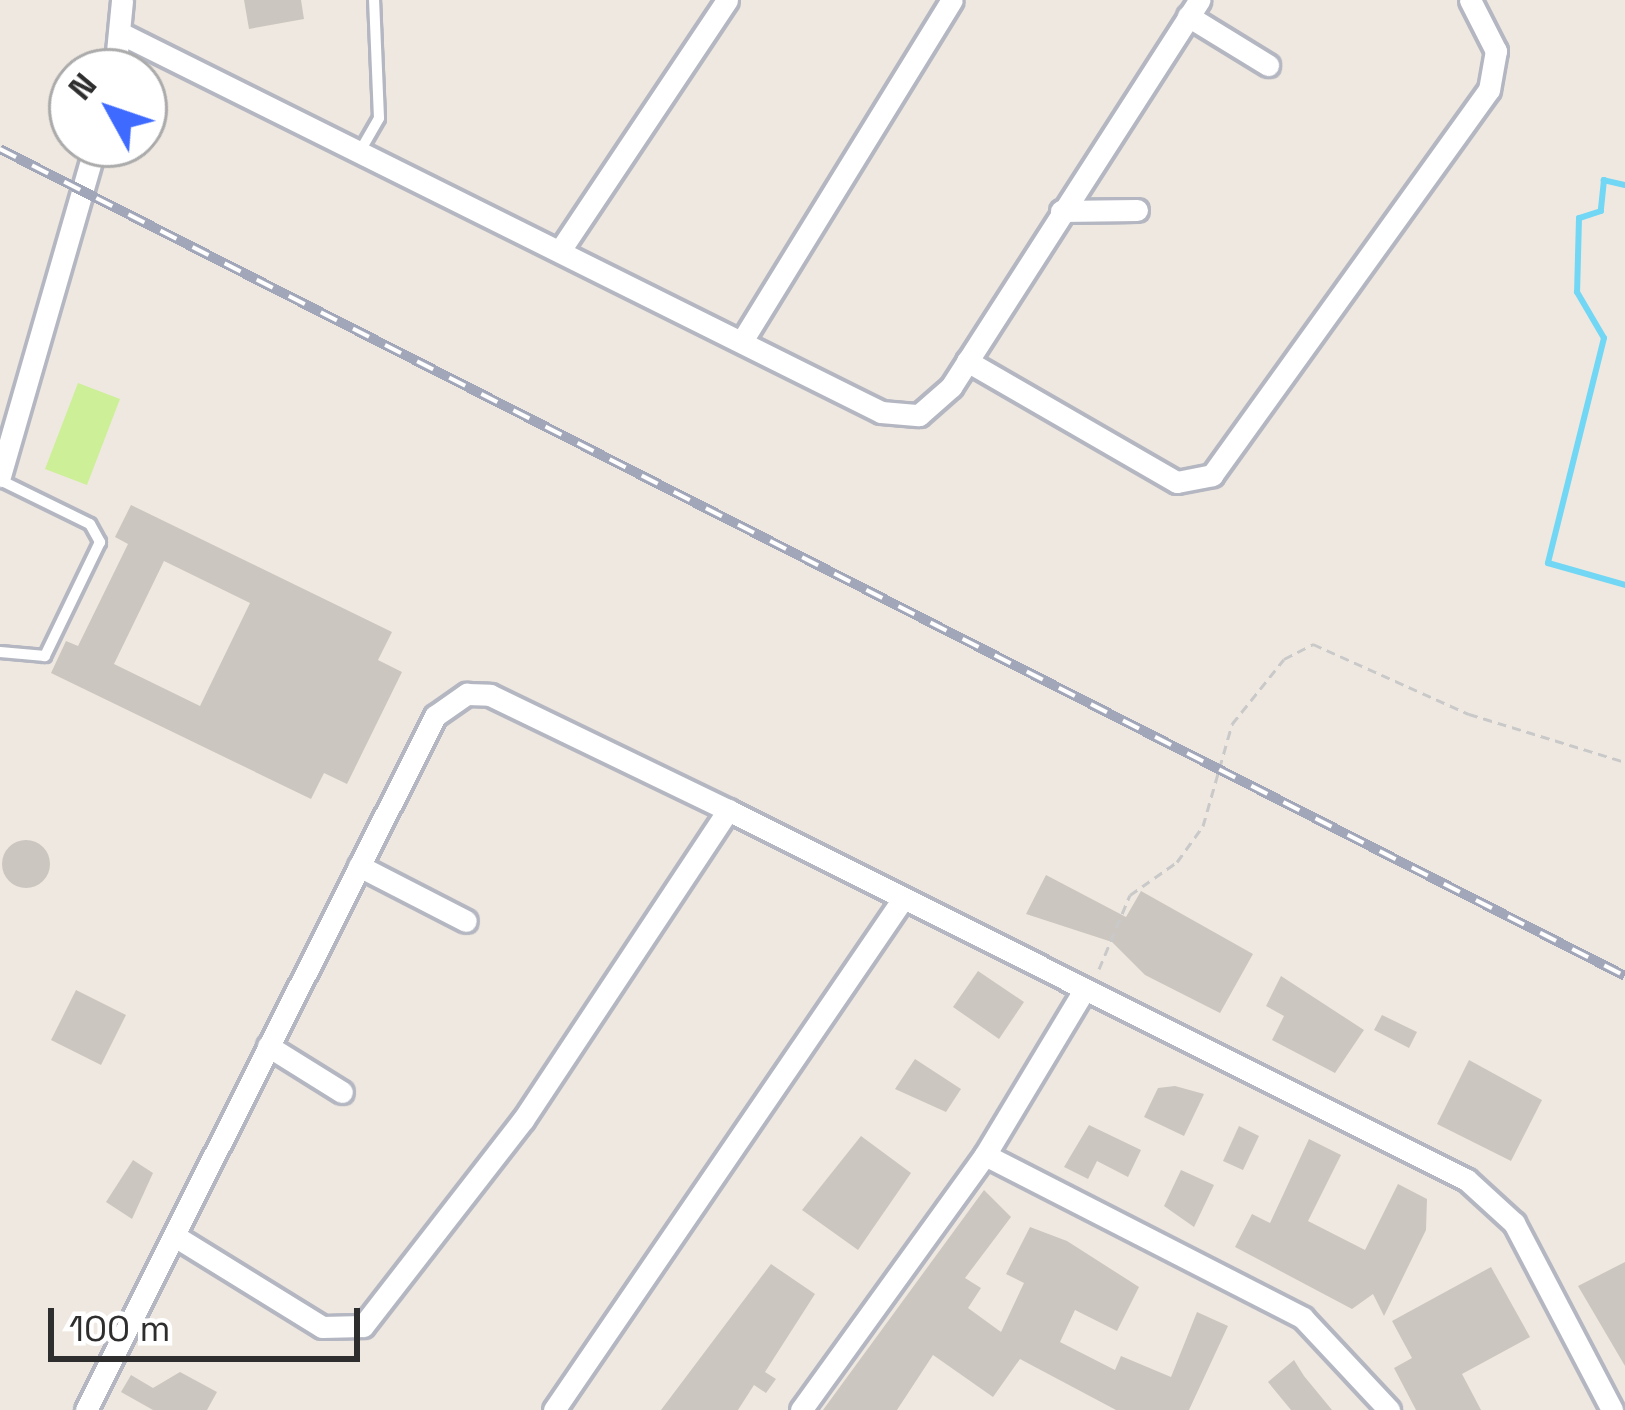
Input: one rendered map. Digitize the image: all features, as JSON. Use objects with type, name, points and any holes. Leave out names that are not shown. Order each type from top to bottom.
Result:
[{"type":"street","points":[[120,48],[122,0]]},
{"type":"street","points":[[562,249],[727,0]]},
{"type":"street","points":[[742,341],[952,0]]},
{"type":"street","points":[[968,361],[1177,482],[1212,475],[1489,90],[1496,51],[1470,0]]},
{"type":"street","points":[[122,34],[363,146],[881,412],[919,415],[968,361],[1194,8],[1268,64]]},
{"type":"street","points":[[0,478],[89,168]]},
{"type":"street","points":[[1061,211],[1137,210]]},
{"type":"street","points":[[86,1410],[178,1238],[268,1046],[435,716],[467,694],[490,695],[728,810],[1496,1201],[1612,1410]]},
{"type":"street","points":[[178,1238],[322,1327],[363,1326],[511,1138],[728,810]]},
{"type":"street","points":[[359,866],[466,921]]},
{"type":"street","points":[[554,1410],[902,900]]},
{"type":"street","points":[[801,1410],[985,1155],[1084,990]]},
{"type":"street","points":[[268,1046],[342,1091]]},
{"type":"street","points":[[985,1155],[1303,1318],[1390,1410]]},
{"type":"lane","points":[[363,146],[380,96],[374,0]]},
{"type":"lane","points":[[0,478],[90,524],[100,542],[45,656],[0,652]]},
{"type":"path","points":[[1084,990],[1130,895],[1177,862],[1203,826],[1232,724],[1284,659],[1313,644],[1469,714],[1625,762]]},
{"type":"green space","points":[[78,383],[120,399],[87,485],[45,469]]},
{"type":"building","points":[[244,0],[301,0],[304,19],[249,29]]},
{"type":"building","points":[[131,505],[392,632],[378,660],[402,672],[347,784],[324,773],[311,799],[51,673],[66,641],[78,646],[128,544],[115,537]],"holes":[[[164,561],[250,603],[200,706],[114,664]]]},
{"type":"building","points":[[26,840],[43,847],[50,864],[43,881],[26,888],[9,881],[2,864],[9,847]]},
{"type":"building","points":[[1046,875],[1126,917],[1141,891],[1253,954],[1220,1013],[1145,975],[1112,942],[1026,914]]},
{"type":"building","points":[[978,971],[1024,1002],[999,1039],[953,1007]]},
{"type":"building","points":[[1281,976],[1364,1030],[1335,1073],[1272,1040],[1284,1016],[1266,1006]]},
{"type":"building","points":[[76,990],[126,1015],[101,1065],[51,1040]]},
{"type":"building","points":[[1382,1015],[1417,1032],[1409,1048],[1374,1030]]},
{"type":"building","points":[[915,1059],[961,1089],[946,1112],[895,1089]]},
{"type":"building","points":[[1469,1060],[1542,1100],[1511,1161],[1437,1124]]},
{"type":"building","points":[[1175,1086],[1204,1094],[1184,1136],[1144,1117],[1158,1088]]},
{"type":"building","points":[[1089,1125],[1141,1150],[1128,1177],[1097,1161],[1088,1179],[1064,1167]]},
{"type":"building","points":[[1239,1126],[1259,1136],[1243,1170],[1223,1161]]},
{"type":"building","points":[[861,1136],[911,1173],[858,1250],[802,1210]]},
{"type":"building","points":[[1309,1139],[1341,1155],[1308,1221],[1365,1250],[1398,1184],[1427,1199],[1426,1230],[1384,1316],[1373,1294],[1352,1309],[1235,1247],[1252,1214],[1270,1223]]},
{"type":"building","points":[[133,1160],[153,1173],[132,1219],[106,1202]]},
{"type":"building","points":[[1181,1170],[1214,1185],[1194,1227],[1164,1206]]},
{"type":"building","points":[[984,1190],[1011,1217],[965,1278],[981,1288],[968,1308],[1001,1332],[1024,1283],[1006,1274],[1030,1227],[1067,1241],[1139,1287],[1117,1331],[1075,1310],[1060,1342],[1115,1370],[1121,1356],[1171,1377],[1197,1312],[1228,1326],[1189,1410],[1116,1410],[1020,1359],[993,1397],[933,1355],[897,1410],[823,1410]]},
{"type":"building","points":[[1625,1262],[1625,1366],[1578,1286]]},
{"type":"building","points":[[771,1264],[815,1294],[765,1372],[776,1379],[766,1393],[754,1385],[738,1410],[661,1410]]},
{"type":"building","points":[[1491,1267],[1530,1337],[1462,1374],[1481,1410],[1416,1410],[1394,1368],[1412,1358],[1392,1321]]},
{"type":"building","points":[[1294,1360],[1332,1410],[1291,1410],[1268,1382]]},
{"type":"building","points":[[180,1372],[217,1392],[207,1410],[153,1410],[121,1392],[131,1375],[153,1388]]},
{"type":"waterway","points":[[1625,185],[1604,180],[1601,211],[1579,218],[1577,292],[1604,338],[1548,563],[1625,585]]},
{"type":"railway","points":[[0,149],[1625,976]]}]
